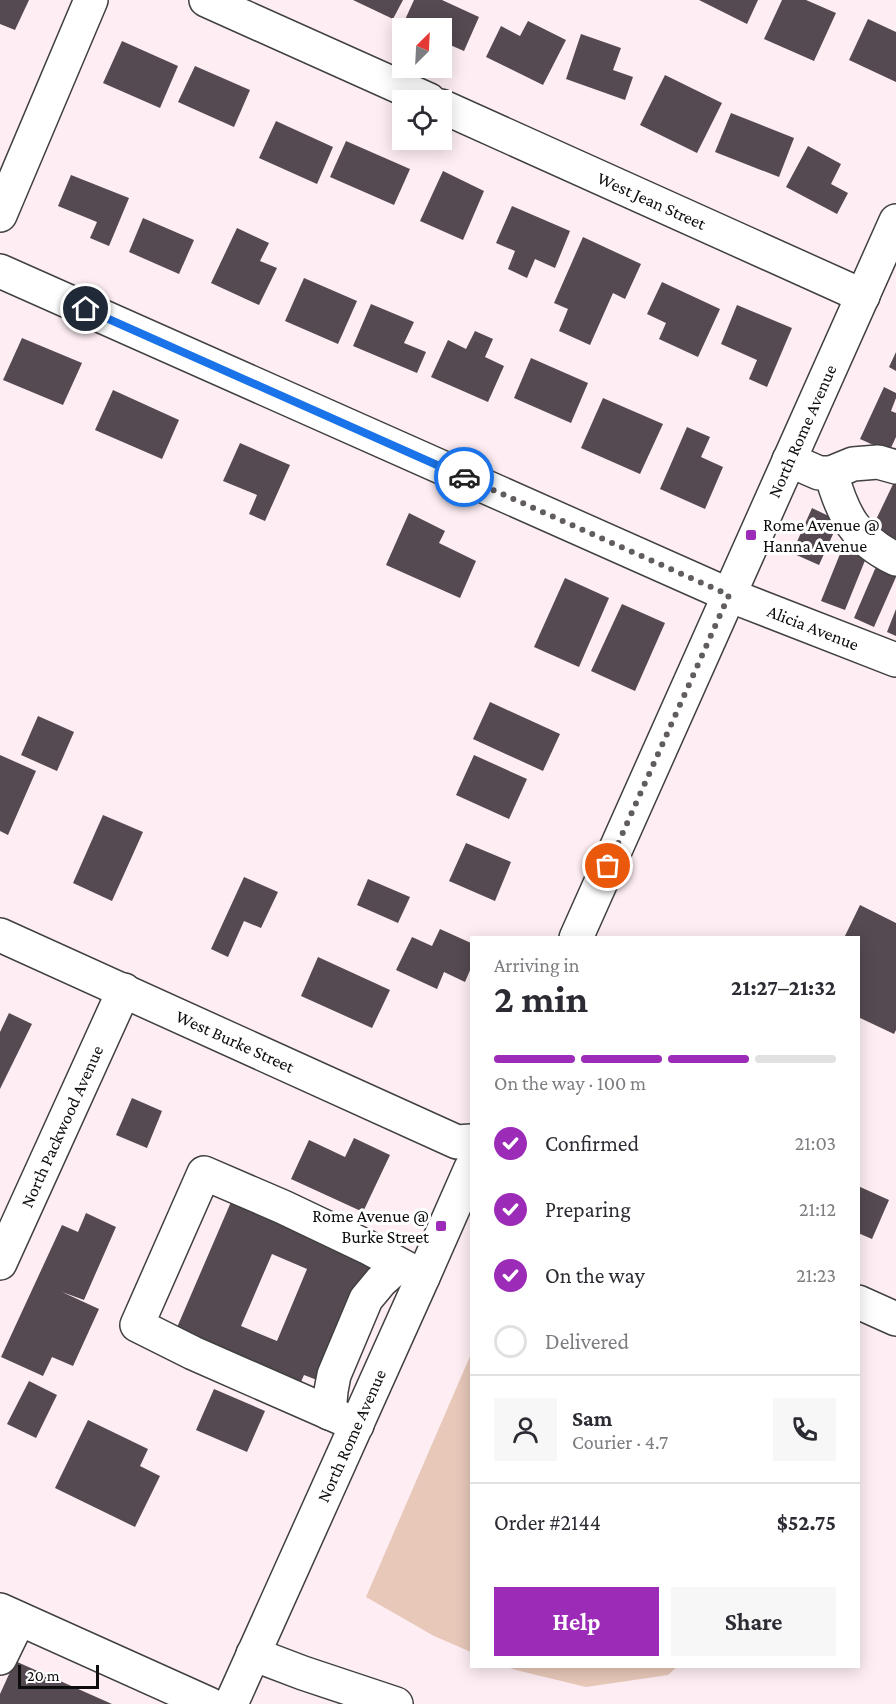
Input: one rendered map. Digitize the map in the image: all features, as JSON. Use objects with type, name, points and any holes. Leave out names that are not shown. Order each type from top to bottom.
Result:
[{"type":"street","points":[[0,215],[91,0]]},
{"type":"street","points":[[206,0],[407,90]]},
{"type":"street","name":"West Jean Street","points":[[452,111],[862,296]]},
{"type":"street","name":"North Rome Avenue","points":[[577,936],[862,296],[888,262],[896,221]]},
{"type":"street","name":"Alicia Avenue","points":[[0,271],[729,595],[896,660]]},
{"type":"street","points":[[789,460],[819,473],[831,473],[853,464],[878,462],[896,467]]},
{"type":"street","points":[[831,473],[837,496],[848,519],[865,539],[896,559]]},
{"type":"street","name":"West Burke Street","points":[[0,935],[457,1142],[470,1141]]},
{"type":"street","name":"North Packwood Avenue","points":[[0,1263],[124,990]]},
{"type":"street","name":"North Rome Avenue","points":[[231,1704],[253,1654],[343,1419],[411,1271],[470,1170]]},
{"type":"street","points":[[343,1419],[193,1353],[137,1325],[204,1173],[304,1217],[411,1271]]},
{"type":"street","points":[[343,1419],[331,1391],[334,1375],[366,1299],[381,1281],[411,1271]]},
{"type":"street","points":[[860,1303],[896,1319]]},
{"type":"street","points":[[0,1658],[10,1614],[209,1704]]},
{"type":"street","points":[[253,1654],[396,1704]]},
{"type":"shaded area","points":[[470,1356],[470,1652],[434,1636],[366,1597]]},
{"type":"shaded area","points":[[510,1668],[676,1668],[668,1675],[586,1687]]},
{"type":"building","points":[[0,0],[29,0],[15,30],[0,24]]},
{"type":"building","points":[[353,0],[403,0],[392,19]]},
{"type":"building","points":[[414,0],[442,0],[479,17],[464,51],[452,46],[452,18],[406,18]]},
{"type":"building","points":[[699,0],[758,0],[747,24]]},
{"type":"building","points":[[782,0],[806,0],[836,13],[814,61],[764,39]]},
{"type":"building","points":[[868,19],[896,32],[896,82],[849,60]]},
{"type":"building","points":[[528,21],[566,40],[543,85],[486,57],[501,26],[520,36]]},
{"type":"building","points":[[581,34],[621,48],[613,70],[633,77],[625,100],[566,79]]},
{"type":"building","points":[[122,41],[178,66],[160,108],[103,83]]},
{"type":"building","points":[[195,66],[250,90],[234,127],[178,102]]},
{"type":"building","points":[[665,75],[722,103],[697,153],[640,125]]},
{"type":"building","points":[[731,113],[794,138],[779,177],[715,152]]},
{"type":"building","points":[[276,121],[333,147],[317,184],[259,158]]},
{"type":"building","points":[[346,141],[410,169],[394,205],[330,177]]},
{"type":"building","points":[[808,146],[841,164],[831,184],[848,193],[837,214],[786,187]]},
{"type":"building","points":[[443,171],[484,191],[463,240],[420,221]]},
{"type":"building","points":[[71,175],[129,198],[109,246],[90,238],[97,222],[58,206]]},
{"type":"building","points":[[512,206],[570,231],[555,268],[535,259],[527,278],[508,269],[515,251],[496,243]]},
{"type":"building","points":[[143,218],[194,240],[179,274],[129,252]]},
{"type":"building","points":[[237,228],[269,243],[260,261],[277,268],[259,305],[211,283]]},
{"type":"building","points":[[583,237],[641,264],[625,299],[613,293],[590,345],[559,331],[568,309],[554,303]]},
{"type":"building","points":[[304,278],[357,301],[338,344],[285,321]]},
{"type":"building","points":[[662,282],[720,309],[698,357],[659,339],[666,323],[647,314]]},
{"type":"building","points":[[371,304],[414,322],[404,343],[426,352],[417,373],[353,346]]},
{"type":"building","points":[[737,305],[792,328],[767,387],[749,379],[757,360],[721,344]]},
{"type":"building","points":[[475,331],[493,339],[485,357],[504,366],[488,402],[431,377],[448,340],[466,349]]},
{"type":"building","points":[[22,338],[82,363],[63,405],[3,380]]},
{"type":"building","points":[[896,352],[896,371],[889,367]]},
{"type":"building","points":[[531,358],[588,383],[571,423],[514,398]]},
{"type":"building","points":[[884,387],[896,393],[891,411],[896,413],[896,437],[889,452],[860,439]]},
{"type":"building","points":[[113,390],[179,420],[162,459],[95,430]]},
{"type":"building","points":[[603,398],[663,424],[640,474],[581,448]]},
{"type":"building","points":[[687,427],[710,437],[701,457],[723,467],[705,509],[660,489]]},
{"type":"building","points":[[240,443],[290,465],[265,521],[249,514],[257,495],[223,481]]},
{"type":"building","points":[[896,478],[896,539],[872,528]]},
{"type":"building","points":[[812,508],[839,521],[819,565],[792,553]]},
{"type":"building","points":[[409,513],[445,531],[439,543],[476,561],[460,598],[386,565]]},
{"type":"building","points":[[842,549],[866,558],[845,610],[821,601]]},
{"type":"building","points":[[878,562],[896,570],[896,577],[874,627],[854,618]]},
{"type":"building","points":[[565,578],[609,598],[579,667],[534,647]]},
{"type":"building","points":[[622,604],[665,623],[635,691],[591,671]]},
{"type":"building","points":[[896,609],[896,636],[887,632]]},
{"type":"building","points":[[490,702],[560,734],[543,771],[473,739]]},
{"type":"building","points":[[38,716],[74,732],[57,771],[21,755]]},
{"type":"building","points":[[0,755],[36,771],[8,835],[0,831]]},
{"type":"building","points":[[474,755],[527,779],[509,819],[456,795]]},
{"type":"building","points":[[103,815],[143,832],[112,901],[73,883]]},
{"type":"building","points":[[466,843],[511,862],[495,901],[449,881]]},
{"type":"building","points":[[244,877],[278,892],[261,928],[244,921],[228,957],[211,949]]},
{"type":"building","points":[[368,879],[410,897],[398,923],[357,905]]},
{"type":"building","points":[[860,905],[896,923],[896,1030],[894,1034],[860,1018],[860,936],[845,936]]},
{"type":"building","points":[[440,929],[470,943],[470,970],[465,982],[444,972],[437,989],[396,970],[412,937],[432,946]]},
{"type":"building","points":[[318,957],[390,990],[372,1028],[301,996]]},
{"type":"building","points":[[9,1013],[32,1024],[0,1089],[0,1032]]},
{"type":"building","points":[[132,1098],[162,1111],[147,1148],[116,1135]]},
{"type":"building","points":[[354,1138],[390,1155],[363,1212],[291,1179],[309,1140],[345,1157]]},
{"type":"building","points":[[860,1187],[889,1200],[872,1239],[860,1234]]},
{"type":"building","points":[[234,1195],[376,1256],[322,1382],[304,1375],[296,1393],[172,1339]],"holes":[[[272,1254],[307,1269],[277,1341],[241,1326]]]},
{"type":"building","points":[[86,1213],[116,1227],[84,1300],[62,1292],[99,1309],[73,1366],[52,1357],[43,1376],[1,1357],[62,1225],[78,1232]]},
{"type":"building","points":[[29,1381],[57,1395],[36,1438],[7,1424]]},
{"type":"building","points":[[214,1389],[265,1411],[247,1452],[196,1430]]},
{"type":"building","points":[[88,1420],[148,1449],[140,1466],[160,1476],[135,1527],[55,1488]]},
{"type":"building","points":[[15,1661],[112,1704],[0,1704],[0,1694]]},
{"type":"way so far","points":[[464,477],[729,595],[608,866]]},
{"type":"place","name":"Rome Avenue @ Hanna Avenue","points":[[751,535]]},
{"type":"place","name":"Rome Avenue @ Burke Street","points":[[441,1226]]},
{"type":"route","points":[[86,309],[464,477]]}]
